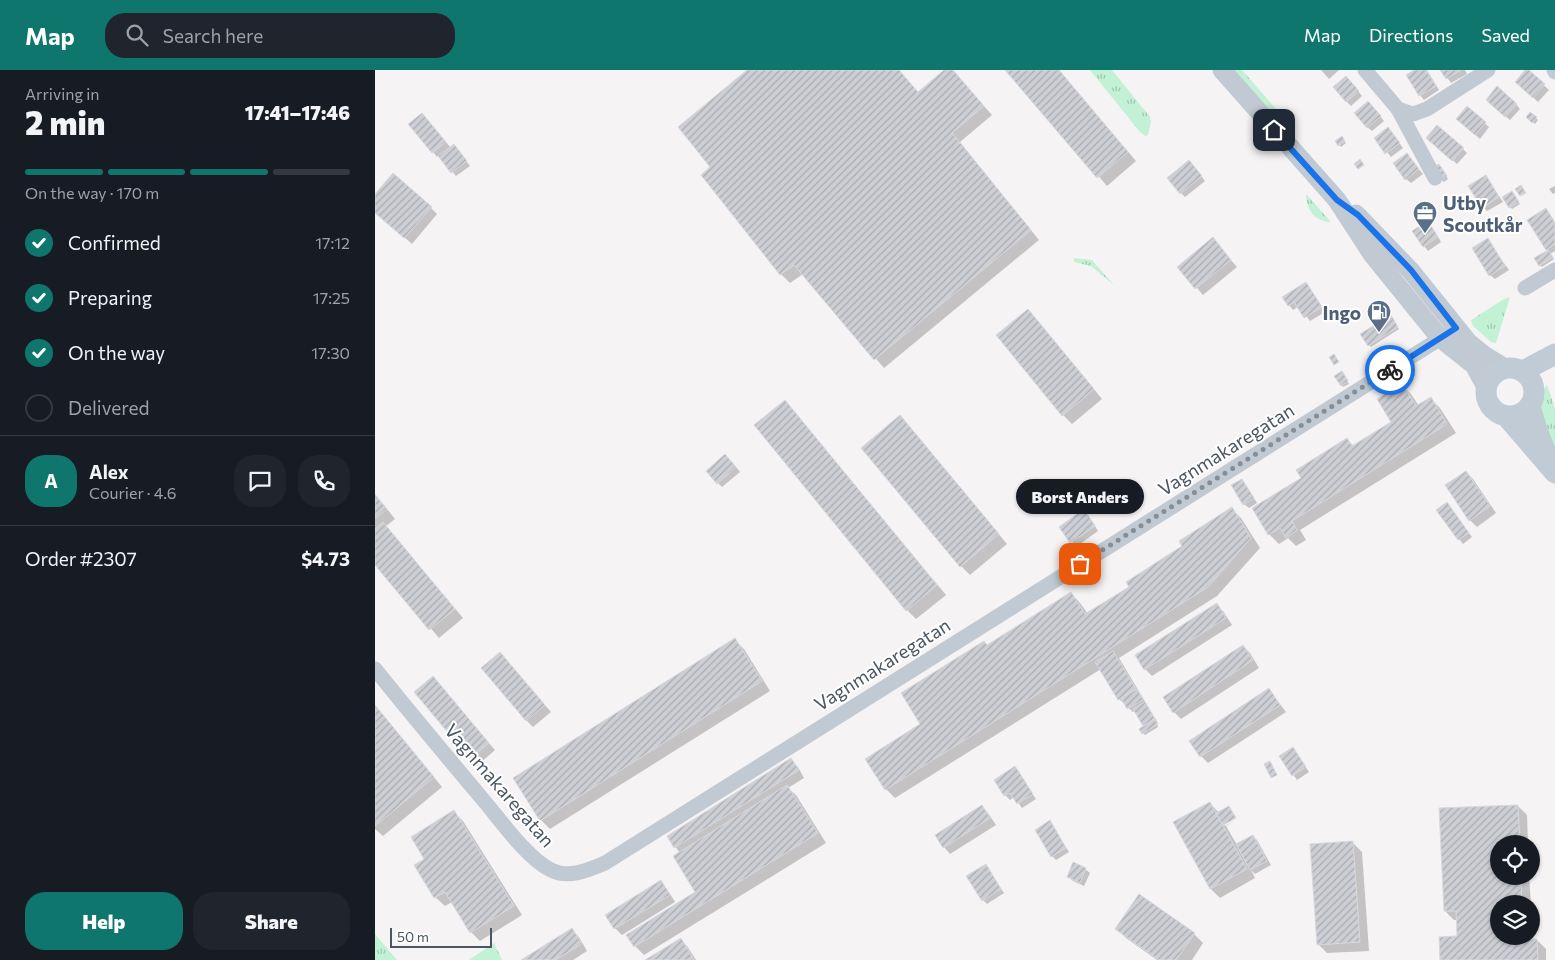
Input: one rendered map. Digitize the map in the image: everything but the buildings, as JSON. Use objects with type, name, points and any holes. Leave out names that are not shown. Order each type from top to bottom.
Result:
[{"type":"main road","points":[[1520,374],[1555,354]]},
{"type":"main road","points":[[1520,374],[1535,394],[1530,406],[1517,415],[1506,416],[1498,413],[1486,397],[1486,387],[1493,375],[1520,374],[1555,364]]},
{"type":"main road","points":[[1530,406],[1537,430],[1555,472]]},
{"type":"main road","points":[[1506,416],[1555,472]]},
{"type":"street","points":[[1222,70],[1337,200],[1373,254],[1448,333],[1474,366],[1486,387]]},
{"type":"street","points":[[1365,70],[1399,109],[1435,178]]},
{"type":"street","points":[[1399,109],[1413,114],[1427,109],[1488,70]]},
{"type":"street","points":[[1525,288],[1555,270]]},
{"type":"street","points":[[1448,333],[1520,374]]},
{"type":"street","name":"Vagnmakaregatan","points":[[375,670],[507,828],[537,861],[551,870],[563,874],[580,873],[605,863],[1448,333]]},
{"type":"green space","points":[[1090,70],[1112,70],[1150,117],[1151,122],[1148,135],[1145,136],[1140,132]]},
{"type":"green space","points":[[1233,70],[1242,70],[1277,110],[1289,120],[1287,126],[1284,125]]},
{"type":"green space","points":[[1306,194],[1330,222],[1315,217],[1307,205]]},
{"type":"green space","points":[[1074,258],[1092,260],[1114,285],[1091,266],[1074,262]]},
{"type":"green space","points":[[1510,297],[1496,343],[1491,342],[1473,326],[1471,320]]},
{"type":"green space","points":[[1547,385],[1555,408],[1555,451],[1539,405],[1542,391]]},
{"type":"green space","points":[[375,934],[397,960],[375,960]]},
{"type":"green space","points":[[494,943],[502,960],[469,960]]},
{"type":"way so far","points":[[1080,564],[1390,370]]},
{"type":"place","name":"Utby Scoutkår","points":[[1425,234]]},
{"type":"place","name":"Ingo","points":[[1379,333]]},
{"type":"place","name":"Borst Anders","points":[[1080,564]]},
{"type":"route","points":[[1274,130],[1337,200],[1358,215],[1411,270],[1456,328],[1390,370]]}]
